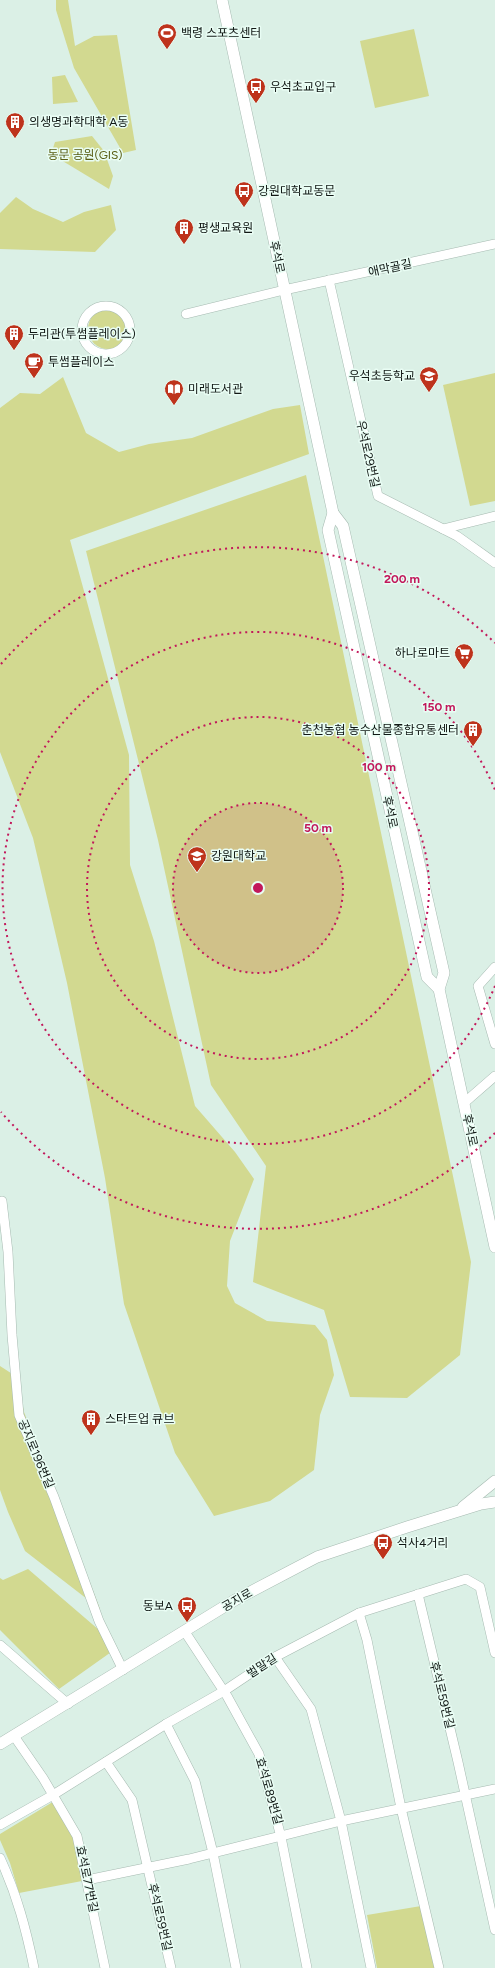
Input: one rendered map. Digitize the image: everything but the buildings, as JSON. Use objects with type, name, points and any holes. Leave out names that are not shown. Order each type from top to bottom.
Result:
[{"type":"street","name":"후석로","points":[[222,0],[333,513],[343,526],[444,973],[439,989],[495,1247]]},
{"type":"street","name":"애막골길","points":[[186,314],[284,290],[495,244]]},
{"type":"street","name":"우석로29번길","points":[[329,280],[378,496],[457,536],[495,563]]},
{"type":"street","points":[[103,306],[114,306],[120,309],[128,319],[130,327],[130,336],[126,343],[113,353],[104,354],[89,347],[84,340],[82,332],[82,324],[86,316],[92,310],[103,306]]},
{"type":"street","name":"후석로","points":[[333,513],[328,530],[426,977],[439,989]]},
{"type":"street","points":[[443,529],[495,516]]},
{"type":"street","points":[[495,967],[478,986],[495,1044]]},
{"type":"street","points":[[464,1103],[495,1076]]},
{"type":"street","name":"공지로196번길","points":[[2,1201],[8,1252],[12,1335],[19,1415],[54,1497],[99,1622],[123,1670]]},
{"type":"street","points":[[456,1512],[495,1481]]},
{"type":"street","name":"공지로","points":[[0,1744],[68,1704],[235,1600],[317,1557],[456,1512],[495,1502]]},
{"type":"street","name":"벌말길","points":[[0,1825],[53,1795],[166,1724],[224,1691],[275,1657],[359,1613],[466,1578],[480,1587],[494,1640],[495,1652]]},
{"type":"street","name":"후석로59번길","points":[[418,1594],[466,1795],[495,1930]]},
{"type":"street","points":[[359,1613],[367,1640],[401,1808],[439,1968]]},
{"type":"street","name":"효석로89번길","points":[[185,1632],[224,1691],[259,1754],[282,1837],[307,1968]]},
{"type":"street","points":[[0,1645],[68,1704]]},
{"type":"street","points":[[275,1657],[311,1708],[341,1821],[370,1968]]},
{"type":"street","points":[[166,1724],[196,1781],[214,1853],[236,1968]]},
{"type":"street","name":"효석로77번길","points":[[14,1736],[53,1795],[77,1836],[105,1968]]},
{"type":"street","name":"후석로59번길","points":[[106,1762],[132,1800],[149,1866],[171,1968]]},
{"type":"street","name":"후석로59번길","points":[[87,1880],[214,1853],[341,1821],[495,1788]]},
{"type":"street","points":[[0,1858],[10,1880],[24,1921],[34,1968]]},
{"type":"green space","points":[[56,0],[68,0],[75,46],[94,36],[117,35],[136,150],[123,153],[74,68],[56,10]]},
{"type":"green space","points":[[414,29],[429,96],[375,108],[360,41]]},
{"type":"green space","points":[[65,75],[78,102],[53,104],[52,77]]},
{"type":"green space","name":"동문 공원(GIS)","points":[[92,136],[104,151],[113,176],[109,189],[51,154],[55,142]]},
{"type":"green space","points":[[16,197],[33,209],[63,222],[84,212],[111,205],[116,230],[95,252],[0,249],[0,213]]},
{"type":"green space","points":[[112,309],[119,312],[125,318],[128,329],[127,337],[119,346],[112,349],[104,349],[97,346],[89,337],[88,325],[91,318],[100,310]]},
{"type":"green space","points":[[495,373],[495,501],[470,506],[443,385]]},
{"type":"green space","points":[[63,377],[86,433],[119,452],[149,444],[192,438],[273,409],[300,405],[309,454],[70,540],[129,755],[130,865],[154,941],[195,1106],[235,1152],[254,1179],[230,1241],[227,1286],[235,1303],[267,1321],[315,1325],[327,1340],[334,1375],[320,1415],[314,1470],[270,1501],[214,1516],[175,1453],[124,1304],[105,1178],[67,983],[33,838],[0,752],[0,408],[20,393],[40,394]]},
{"type":"green space","points":[[306,475],[471,1262],[460,1355],[407,1398],[350,1397],[324,1310],[253,1282],[266,1166],[211,1085],[158,840],[86,551]]},
{"type":"green space","points":[[0,1366],[17,1377],[24,1412],[100,1609],[25,1551],[8,1512],[0,1490]]},
{"type":"green space","points":[[28,1569],[106,1636],[114,1650],[59,1689],[0,1630],[0,1578],[3,1580]]},
{"type":"green space","points":[[56,1800],[78,1845],[82,1881],[19,1893],[10,1863],[0,1840],[0,1834]]},
{"type":"green space","points":[[421,1906],[435,1968],[377,1968],[367,1915]]},
{"type":"place","name":"백령 스포츠센터","points":[[167,50]]},
{"type":"place","name":"우석초교입구","points":[[256,104]]},
{"type":"place","name":"의생명과학대학 A동","points":[[15,139]]},
{"type":"place","name":"강원대학교동문","points":[[244,208]]},
{"type":"place","name":"평생교육원","points":[[184,245]]},
{"type":"place","name":"두리관(투썸플레이스)","points":[[14,351]]},
{"type":"place","name":"투썸플레이스","points":[[34,379]]},
{"type":"place","name":"우석초등학교","points":[[429,393]]},
{"type":"place","name":"미래도서관","points":[[174,406]]},
{"type":"place","name":"하나로마트","points":[[464,670]]},
{"type":"place","name":"춘천농협 농수산물종합유통센터","points":[[473,747]]},
{"type":"place","name":"강원대학교","points":[[197,873]]},
{"type":"place","name":"스타트업 큐브","points":[[91,1436]]},
{"type":"place","name":"석사4거리","points":[[383,1560]]},
{"type":"place","name":"동보A","points":[[187,1623]]}]
